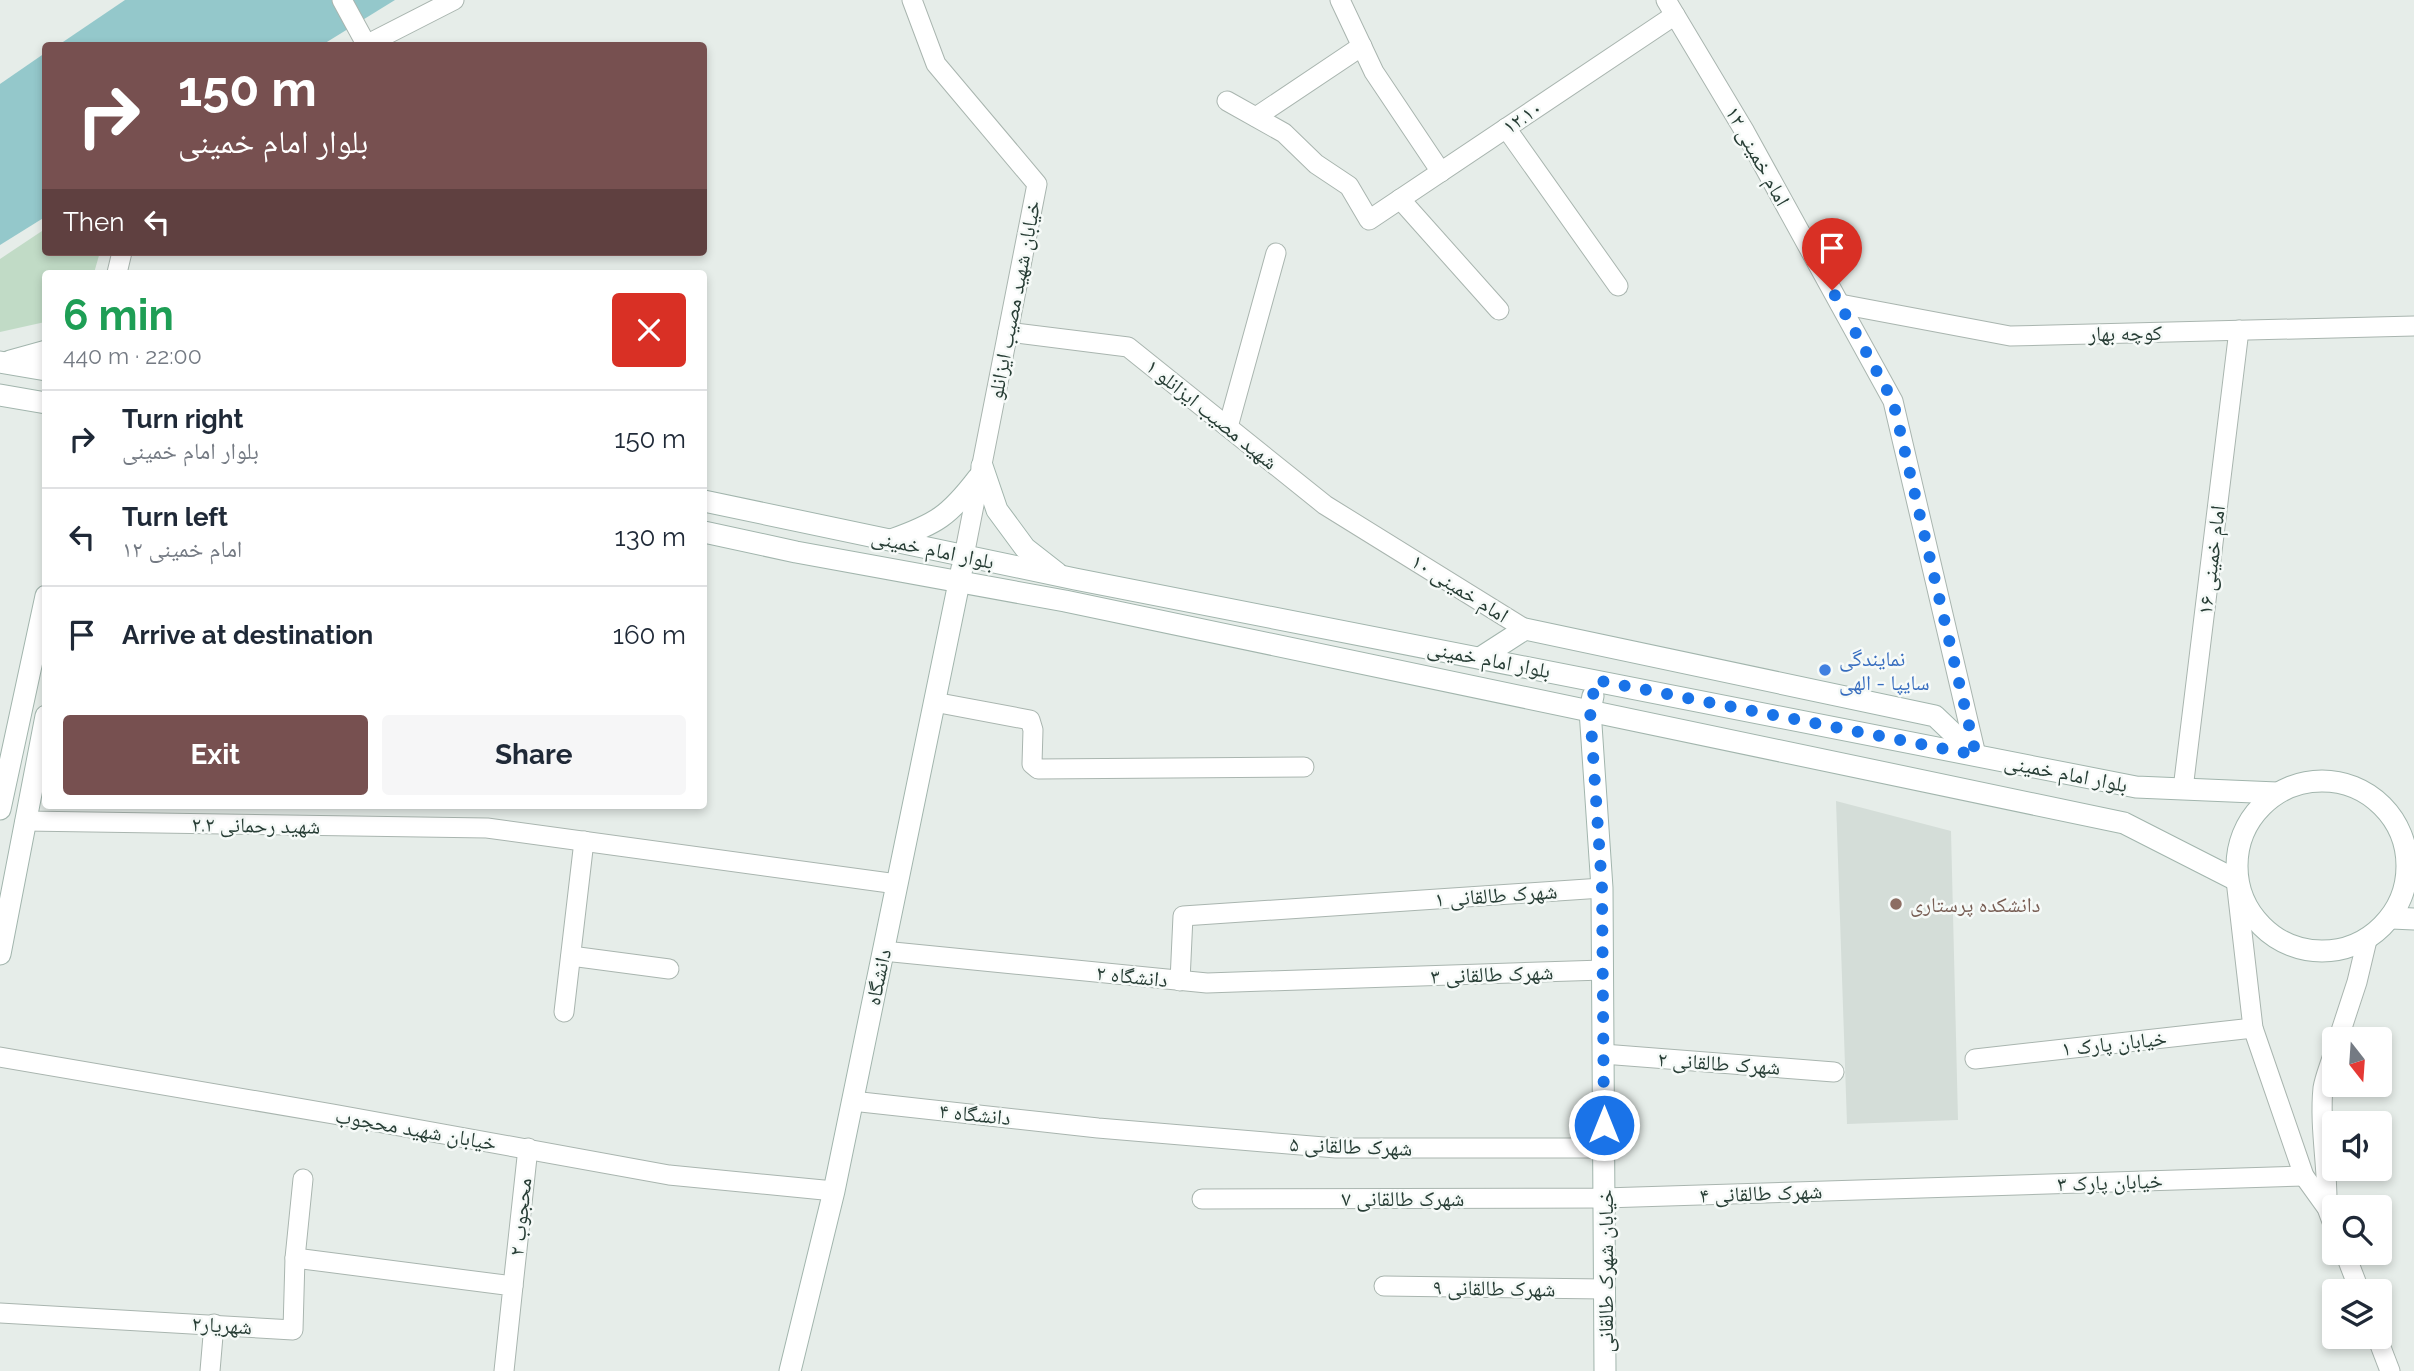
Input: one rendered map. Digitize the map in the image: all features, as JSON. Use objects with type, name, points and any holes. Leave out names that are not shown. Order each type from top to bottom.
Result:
[{"type":"main road","points":[[2,362],[42,352]]},
{"type":"main road","points":[[2,362],[42,369]]},
{"type":"main road","points":[[0,395],[42,401]]},
{"type":"main road","points":[[891,540],[926,528],[956,507],[980,472]]},
{"type":"main road","points":[[980,472],[997,510],[1025,548],[1062,576]]},
{"type":"main road","name":"بلوار امام خمینی","points":[[707,501],[1062,576],[2136,787],[2277,793]]},
{"type":"main road","name":"بلوار امام خمینی","points":[[707,533],[1065,601],[2124,824],[2236,880]]},
{"type":"main road","name":"دانشگاه","points":[[790,1371],[834,1191],[964,556]]},
{"type":"main road","points":[[0,809],[42,615]]},
{"type":"main road","points":[[1480,658],[1525,629],[1934,716],[1976,755]]},
{"type":"main road","name":"خیابان شهرک طالقانی","points":[[1605,1371],[1602,888],[1590,710],[1625,651]]},
{"type":"main road","points":[[0,954],[42,736]]},
{"type":"main road","points":[[2385,807],[2402,832],[2408,861],[2405,891],[2392,918],[2367,940],[2335,952],[2301,950],[2271,936],[2248,912],[2236,880],[2238,846],[2252,816],[2277,793],[2304,782],[2333,781],[2361,790],[2385,807],[2414,817]]},
{"type":"main road","points":[[2392,918],[2414,919]]},
{"type":"street","points":[[342,0],[363,42]]},
{"type":"street","points":[[371,42],[454,0]]},
{"type":"street","name":"خیابان شهید مصیب ایزانلو","points":[[912,0],[936,64],[1037,184],[964,556]]},
{"type":"street","points":[[1340,0],[1374,72],[1440,172]]},
{"type":"street","name":"۱۲.۱۰","points":[[1256,117],[1284,133],[1316,164],[1349,186],[1369,219],[1506,128],[1670,8]]},
{"type":"street","name":"امام خمینی ۱۲","points":[[1670,8],[1745,132],[1893,401],[1976,755]]},
{"type":"street","points":[[1227,101],[1256,117],[1362,46]]},
{"type":"street","points":[[1506,128],[1618,286]]},
{"type":"street","points":[[1400,199],[1499,310]]},
{"type":"street","points":[[1228,427],[1276,253]]},
{"type":"street","name":"کوچه بهار","points":[[1840,303],[2010,336],[2414,326]]},
{"type":"street","name":"امام خمینی ۱۶","points":[[2183,789],[2239,330]]},
{"type":"street","name":"شهید مصیب ایزانلو ۱","points":[[1008,332],[1128,347],[1325,505],[1395,548]]},
{"type":"street","name":"امام خمینی ۱۰","points":[[1395,548],[1525,629]]},
{"type":"street","points":[[934,702],[1030,720],[1034,730],[1031,764],[1038,769],[1304,767]]},
{"type":"street","name":"شهید رحمانی ۲.۲","points":[[25,821],[487,828],[897,884]]},
{"type":"street","points":[[564,1012],[584,841]]},
{"type":"street","points":[[2236,880],[2253,1028],[2304,1176],[2322,1201]]},
{"type":"street","name":"شهرک طالقانی ۱","points":[[1180,981],[1184,916],[1602,888]]},
{"type":"street","points":[[2342,1027],[2367,940]]},
{"type":"street","name":"دانشگاه ۲","points":[[883,951],[1207,983],[1381,978]]},
{"type":"street","points":[[571,956],[669,969]]},
{"type":"street","name":"شهرک طالقانی ۳","points":[[1381,978],[1603,970]]},
{"type":"street","name":"خیابان پارک ۱","points":[[1975,1059],[2253,1028]]},
{"type":"street","name":"شهرک طالقانی ۲","points":[[1603,1054],[1834,1072]]},
{"type":"street","name":"خیابان شهید محجوب","points":[[0,1057],[669,1175],[834,1191]]},
{"type":"street","points":[[2323,1097],[2322,1126],[2328,1174],[2327,1195]]},
{"type":"street","name":"دانشگاه ۴","points":[[852,1101],[1098,1128]]},
{"type":"street","name":"شهرک طالقانی ۵","points":[[1098,1128],[1336,1148],[1604,1149]]},
{"type":"street","name":"محجوب ۲","points":[[504,1371],[528,1148]]},
{"type":"street","name":"خیابان پارک ۳","points":[[1917,1188],[2304,1176]]},
{"type":"street","name":"شهریار۲","points":[[0,1312],[293,1330],[295,1258],[303,1179]]},
{"type":"street","name":"شهرک طالقانی ۴","points":[[1604,1198],[1917,1188]]},
{"type":"street","name":"شهرک طالقانی ۷","points":[[1202,1199],[1604,1198]]},
{"type":"street","points":[[295,1258],[513,1286]]},
{"type":"street","name":"شهرک طالقانی ۹","points":[[1384,1286],[1605,1289]]},
{"type":"street","points":[[210,1371],[214,1324]]},
{"type":"street","points":[[2382,1349],[2390,1371]]},
{"type":"shaded area","name":"دانشکده پرستاری","points":[[1836,801],[1951,831],[1958,1120],[1847,1124]]},
{"type":"green space","points":[[42,231],[42,256],[99,256],[95,270],[42,270],[42,323],[0,332],[0,259]]},
{"type":"water","points":[[125,0],[395,0],[327,42],[63,42]]},
{"type":"water","points":[[42,55],[42,219],[0,245],[0,84]]},
{"type":"place","name":"نمایندگی سایپا - الهی","points":[[1825,670]]},
{"type":"place","name":"دانشکده پرستاری","points":[[1896,904]]},
{"type":"route","points":[[1604,1125],[1602,888],[1590,710],[1596,680],[1976,755],[1893,401],[1832,290]]}]
